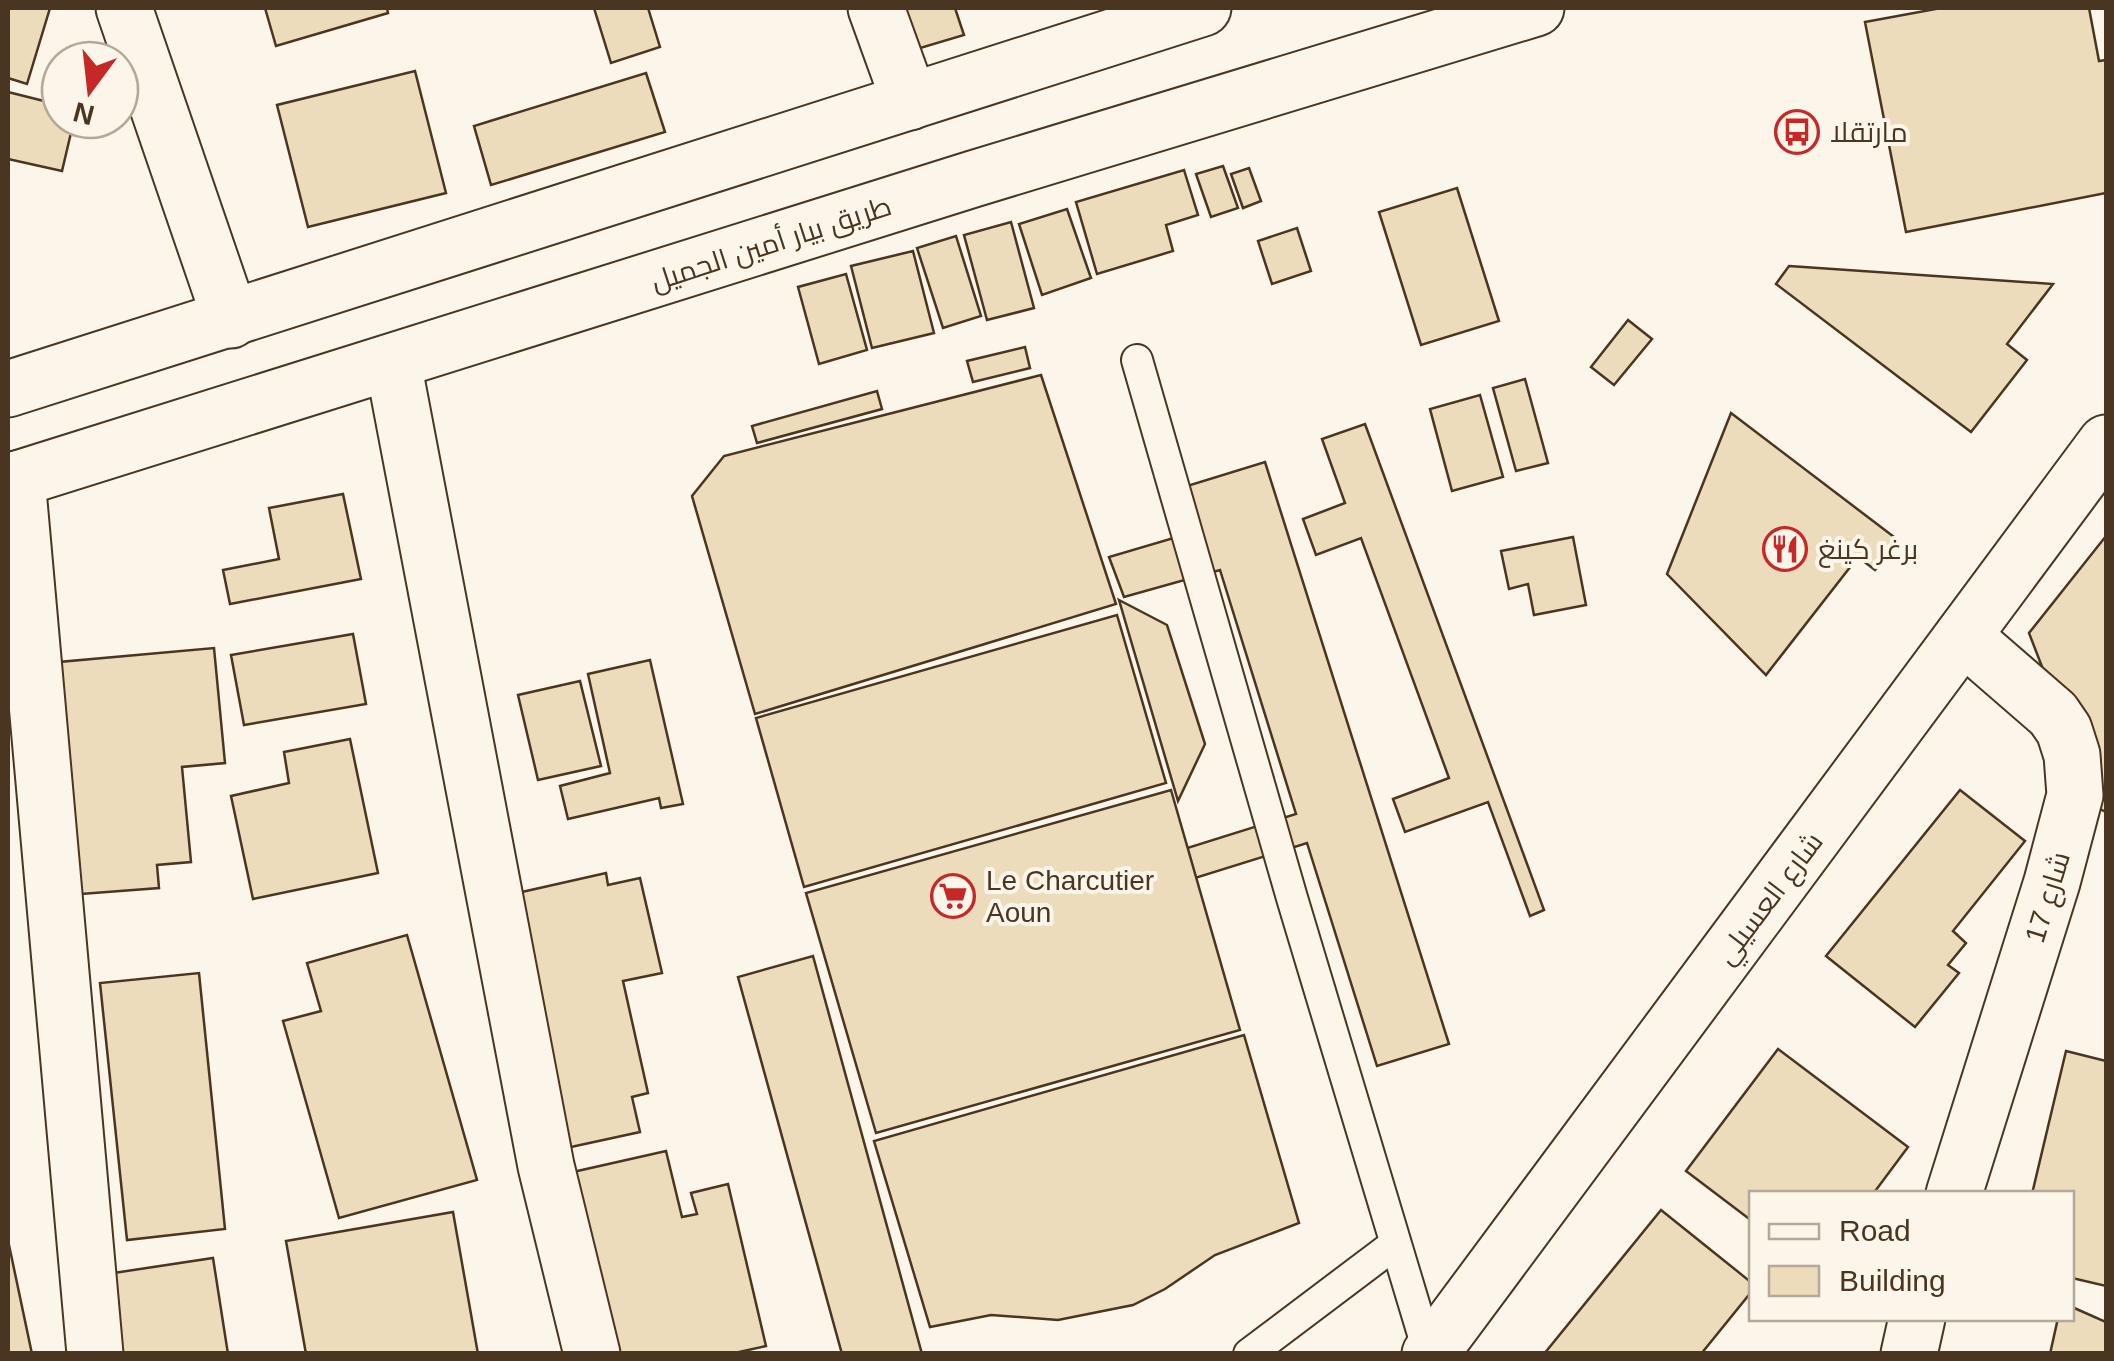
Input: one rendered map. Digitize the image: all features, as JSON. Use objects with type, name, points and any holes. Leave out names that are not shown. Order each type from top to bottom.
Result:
[{"type":"street","points":[[124,8],[231,320]]},
{"type":"street","points":[[876,8],[910,102]]},
{"type":"street","points":[[8,389],[1203,8]]},
{"type":"street","name":"طريق بيار أمين الجميل","points":[[12,480],[973,179],[1536,8]]},
{"type":"street","points":[[393,363],[542,1146],[592,1354]]},
{"type":"street","name":"شارع العسيلي","points":[[1430,1354],[2106,443]]},
{"type":"street","points":[[12,480],[95,1354]]},
{"type":"street","name":"شارع 17","points":[[1955,1191],[2076,795],[2072,755],[2064,730],[2053,714],[1963,636]]},
{"type":"street","points":[[1909,1354],[1916,1321]]},
{"type":"lane","points":[[1137,360],[1430,1354]]},
{"type":"lane","points":[[1249,1354],[1395,1244]]},
{"type":"building","points":[[8,8],[50,8],[27,84],[8,78]]},
{"type":"building","points":[[265,8],[387,8],[388,13],[276,46]]},
{"type":"building","points":[[594,8],[648,8],[660,47],[611,63]]},
{"type":"building","points":[[904,8],[955,8],[964,35],[917,49]]},
{"type":"building","points":[[1941,8],[2089,8],[2099,61],[2106,60],[2106,193],[1906,232],[1865,22]]},
{"type":"building","points":[[415,71],[446,193],[308,227],[277,105]]},
{"type":"building","points":[[646,73],[665,132],[491,185],[474,126]]},
{"type":"building","points":[[8,92],[40,100],[40,140],[69,140],[62,171],[8,159]]},
{"type":"building","points":[[1223,166],[1238,208],[1211,217],[1196,174]]},
{"type":"building","points":[[1249,168],[1261,201],[1243,208],[1231,174]]},
{"type":"building","points":[[1184,170],[1198,215],[1166,225],[1173,251],[1097,274],[1076,202]]},
{"type":"building","points":[[1457,188],[1499,321],[1421,345],[1379,212]]},
{"type":"building","points":[[1067,209],[1091,278],[1042,295],[1019,224]]},
{"type":"building","points":[[1011,222],[1034,308],[987,320],[964,235]]},
{"type":"building","points":[[1297,228],[1311,271],[1272,284],[1258,241]]},
{"type":"building","points":[[956,236],[981,316],[943,328],[917,248]]},
{"type":"building","points":[[913,251],[934,333],[872,348],[851,266]]},
{"type":"building","points":[[1789,266],[2053,284],[2007,344],[2027,360],[1971,432],[1776,284]]},
{"type":"building","points":[[846,274],[867,350],[819,364],[798,287]]},
{"type":"building","points":[[1628,320],[1652,339],[1614,385],[1591,367]]},
{"type":"building","points":[[1025,347],[1030,368],[973,382],[967,361]]},
{"type":"building","points":[[1041,375],[1116,604],[755,714],[692,496],[724,456]]},
{"type":"building","points":[[1525,379],[1548,463],[1516,471],[1493,388]]},
{"type":"building","points":[[877,391],[882,409],[757,443],[752,426]]},
{"type":"building","points":[[1480,395],[1503,477],[1452,491],[1430,409]]},
{"type":"building","name":"برغر كينغ","points":[[1731,413],[1898,540],[1875,570],[1858,557],[1766,675],[1667,574]]},
{"type":"building","points":[[1365,424],[1544,910],[1530,916],[1488,802],[1405,832],[1393,799],[1449,778],[1361,538],[1316,555],[1303,519],[1345,503],[1322,439]]},
{"type":"building","points":[[1265,462],[1449,1044],[1377,1066],[1307,843],[1192,879],[1184,849],[1296,814],[1220,570],[1124,597],[1109,557],[1201,530],[1187,486]]},
{"type":"building","points":[[343,494],[361,579],[230,604],[223,570],[279,559],[269,508]]},
{"type":"building","points":[[2106,536],[2106,812],[2096,807],[2029,633]]},
{"type":"building","points":[[1573,537],[1586,605],[1534,615],[1528,584],[1509,589],[1501,551]]},
{"type":"building","points":[[1119,600],[1167,625],[1205,744],[1178,801]]},
{"type":"building","points":[[1117,615],[1166,783],[804,887],[756,718]]},
{"type":"building","points":[[353,634],[366,704],[244,725],[231,655]]},
{"type":"building","points":[[214,648],[225,763],[182,767],[191,862],[157,865],[159,888],[68,895],[48,663]]},
{"type":"building","points":[[650,660],[683,804],[661,808],[659,798],[568,819],[560,786],[610,773],[588,674]]},
{"type":"building","points":[[580,681],[601,766],[538,780],[518,695]]},
{"type":"building","points":[[350,739],[378,873],[253,899],[231,796],[289,783],[284,752]]},
{"type":"building","points":[[1171,790],[1240,1030],[876,1133],[806,893]]},
{"type":"building","points":[[1960,790],[2025,841],[1953,931],[1966,943],[1948,965],[1959,973],[1915,1027],[1826,956]]},
{"type":"building","points":[[606,873],[608,885],[640,878],[662,973],[623,981],[648,1093],[632,1097],[640,1132],[571,1147],[513,894]]},
{"type":"building","points":[[407,935],[477,1180],[339,1218],[283,1021],[321,1011],[307,963]]},
{"type":"building","points":[[813,956],[922,1354],[842,1354],[738,977]]},
{"type":"building","points":[[199,973],[225,1229],[127,1240],[100,983]]},
{"type":"building","points":[[1244,1035],[1299,1223],[1215,1255],[1133,1305],[1058,1320],[991,1315],[930,1327],[874,1141]]},
{"type":"building","points":[[1778,1049],[1908,1147],[1875,1191],[1749,1191],[1749,1219],[1686,1171]]},
{"type":"building","points":[[2066,1051],[2106,1061],[2106,1286],[2074,1278],[2074,1191],[2033,1191]]},
{"type":"building","points":[[666,1151],[682,1217],[697,1214],[691,1193],[728,1184],[766,1346],[730,1354],[615,1354],[573,1172]]},
{"type":"building","points":[[1661,1210],[1749,1281],[1749,1295],[1701,1354],[1544,1354]]},
{"type":"building","points":[[453,1212],[478,1354],[306,1354],[286,1241]]},
{"type":"building","points":[[9,1245],[32,1354],[8,1354]]},
{"type":"building","points":[[213,1258],[228,1354],[119,1354],[107,1274]]},
{"type":"building","points":[[2074,1308],[2106,1322],[2106,1354],[2050,1354],[2057,1321],[2074,1321]]},
{"type":"place","name":"مارتقلا","points":[[1797,132]]},
{"type":"place","name":"برغر كينغ","points":[[1785,549]]},
{"type":"place","name":"Le Charcutier Aoun","points":[[953,896]]}]
